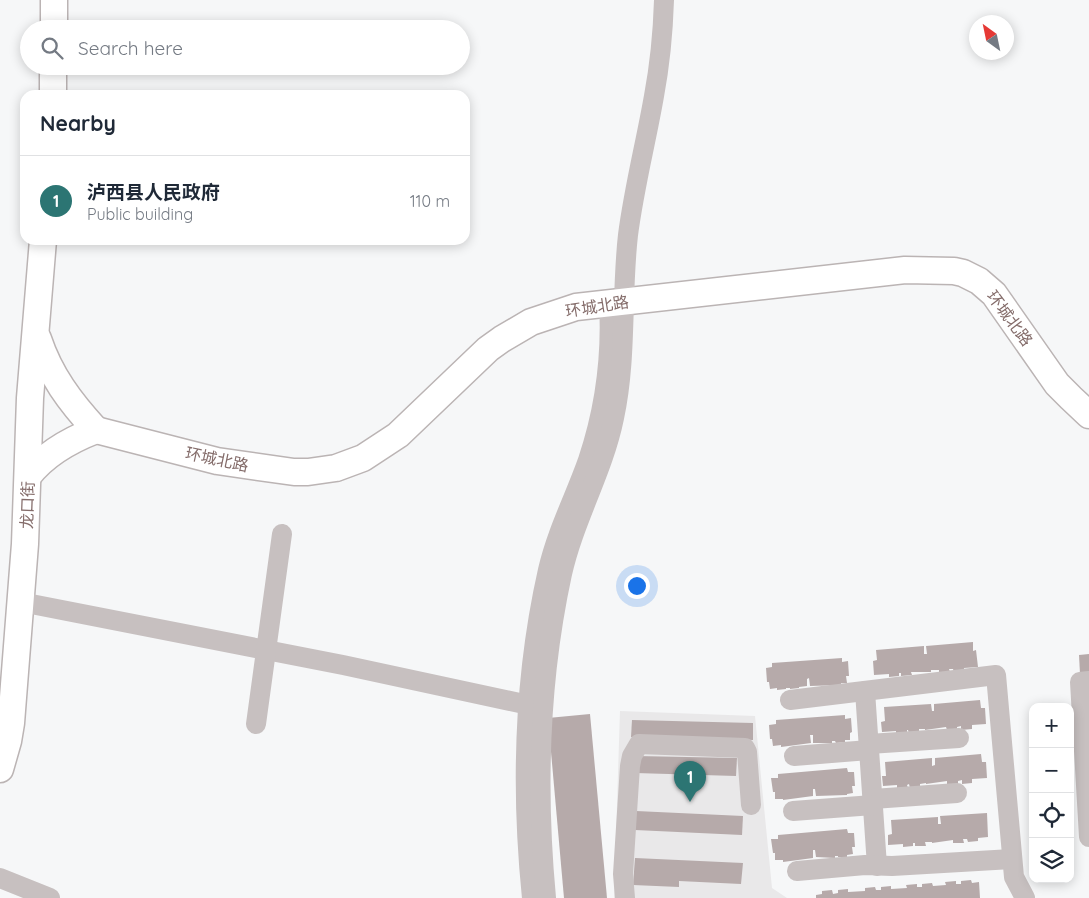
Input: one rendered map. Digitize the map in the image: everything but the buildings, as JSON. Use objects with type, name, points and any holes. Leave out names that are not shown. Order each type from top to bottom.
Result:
[{"type":"main road","points":[[54,0],[54,20]]},
{"type":"main road","points":[[53,75],[53,90]]},
{"type":"main road","name":"龙口街","points":[[0,769],[11,723],[21,602],[30,398],[43,245]]},
{"type":"main road","name":"环城北路","points":[[96,430],[217,461],[294,472],[336,468],[363,458],[398,436],[488,349],[531,322],[560,311],[616,302],[906,270],[954,271],[979,281],[994,294],[1058,384],[1089,414]]},
{"type":"main road","points":[[28,476],[38,464],[58,448],[96,430],[72,404],[55,378],[36,335]]},
{"type":"street","points":[[532,898],[527,838],[526,794],[529,706],[540,616],[548,571],[562,523],[588,458],[601,409],[616,302],[662,47],[664,0]]},
{"type":"street","points":[[546,898],[540,794],[542,724],[548,662],[562,574],[568,551],[602,462],[614,421],[622,367],[616,302]]},
{"type":"street","points":[[256,724],[282,534]]},
{"type":"street","points":[[21,602],[266,650],[529,706]]},
{"type":"street","points":[[790,700],[996,675],[1014,877],[1025,898]]},
{"type":"street","points":[[1089,681],[1080,682],[1086,740],[1089,837]]},
{"type":"street","points":[[865,691],[877,866]]},
{"type":"street","points":[[794,756],[959,738]]},
{"type":"street","points":[[626,898],[623,874],[630,766],[632,756],[638,744],[745,748],[747,752],[751,805]]},
{"type":"street","points":[[794,811],[957,793]]},
{"type":"street","points":[[797,871],[865,865],[1012,859]]},
{"type":"street","points":[[0,878],[50,898]]},
{"type":"shaded area","points":[[620,711],[755,716],[772,888],[787,898],[614,898]]},
{"type":"place","name":"泸西县人民政府","points":[[690,802]]}]
